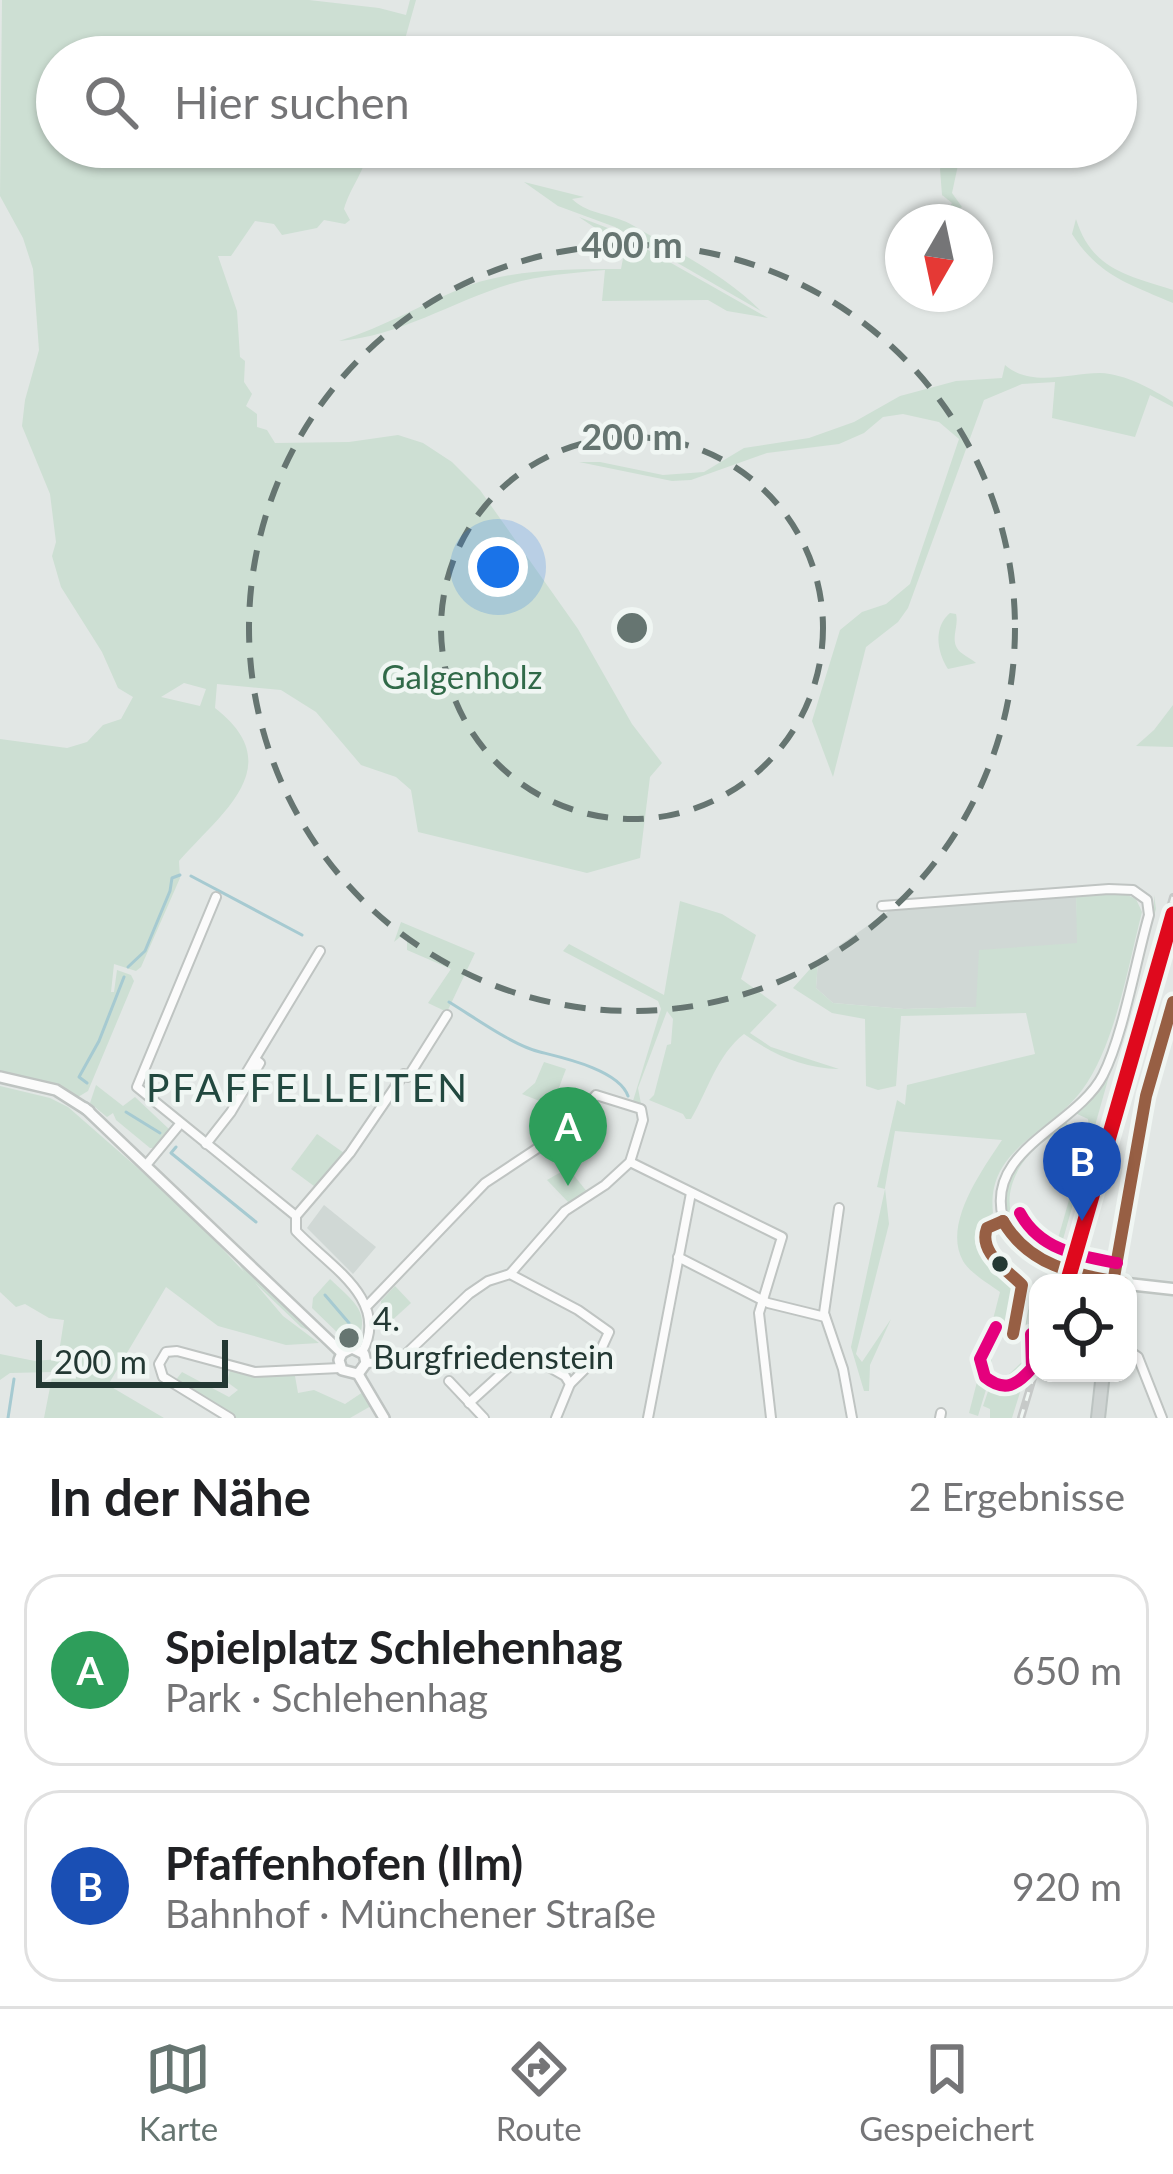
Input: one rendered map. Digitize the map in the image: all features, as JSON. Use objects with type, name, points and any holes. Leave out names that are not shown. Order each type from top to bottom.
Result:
[{"type":"main road","points":[[1120,1274],[1146,1096],[1173,1002]]},
{"type":"main road","points":[[1137,1285],[1173,1289]]},
{"type":"main road","points":[[1098,1418],[1101,1382]]},
{"type":"street","points":[[882,906],[1109,889],[1133,890],[1147,900],[1149,915],[1103,1074],[1082,1102],[1016,1160],[1002,1186],[1002,1215],[1010,1235],[1028,1254],[1054,1266]]},
{"type":"street","points":[[216,897],[137,1087],[296,1216]]},
{"type":"street","points":[[206,1144],[231,1112],[250,1078],[245,1075],[320,951]]},
{"type":"street","points":[[358,1374],[372,1325],[368,1305],[296,1231],[296,1216],[350,1153],[404,1074],[408,1077],[446,1015]]},
{"type":"street","points":[[0,1077],[45,1086],[85,1108],[342,1353]]},
{"type":"street","points":[[342,1353],[352,1348],[364,1357],[388,1362],[404,1356],[469,1294],[510,1274],[565,1211],[630,1162],[643,1120],[638,1107],[596,1095],[568,1128],[485,1183],[368,1305]]},
{"type":"street","points":[[147,1164],[181,1124]]},
{"type":"street","points":[[630,1162],[780,1234],[782,1249],[759,1319],[771,1418]]},
{"type":"street","points":[[648,1418],[691,1193]]},
{"type":"street","points":[[839,1208],[825,1317],[843,1369],[852,1418]]},
{"type":"street","points":[[678,1257],[762,1300],[825,1317]]},
{"type":"street","points":[[510,1274],[578,1310],[608,1332],[598,1356],[571,1384],[556,1418]]},
{"type":"street","points":[[230,1418],[163,1377],[159,1364],[164,1355],[177,1351],[256,1372],[340,1368],[358,1374]]},
{"type":"street","points":[[340,1368],[342,1353]]},
{"type":"street","points":[[470,1402],[525,1354],[571,1384]]},
{"type":"street","points":[[1137,1357],[1162,1418]]},
{"type":"street","points":[[358,1374],[384,1418]]},
{"type":"street","points":[[448,1381],[484,1418]]},
{"type":"shaded area","points":[[1076,893],[1078,943],[977,1007],[904,1009],[833,1003],[816,988],[818,960],[889,911]]},
{"type":"shaded area","points":[[324,1205],[376,1247],[353,1274],[307,1228]]},
{"type":"green space","name":"Galgenholz","points":[[2,0],[309,0],[406,15],[410,0],[416,0],[406,36],[36,36],[36,168],[362,168],[344,209],[350,220],[345,224],[324,220],[317,228],[282,235],[274,224],[255,221],[231,256],[218,256],[237,311],[244,382],[252,394],[246,406],[257,414],[257,427],[267,430],[275,443],[349,442],[398,435],[423,443],[452,462],[480,490],[578,629],[632,724],[662,763],[650,777],[640,858],[587,873],[418,832],[411,790],[396,777],[361,765],[316,712],[281,690],[217,684],[215,708],[237,729],[247,750],[248,769],[229,807],[179,861],[180,878],[141,967],[136,971],[114,964],[111,992],[117,970],[134,981],[88,1091],[78,1097],[59,1085],[0,1073],[0,739],[67,748],[87,742],[103,725],[121,719],[133,697],[118,688],[102,652],[61,587],[52,556],[56,542],[50,494],[22,426],[39,350],[33,269],[23,238],[0,196]],"holes":[[[184,683],[206,689],[200,706],[161,697]]]},
{"type":"green space","points":[[940,168],[957,168],[952,193],[960,204],[951,204],[942,195]]},
{"type":"green space","points":[[524,182],[584,197],[572,199],[586,209],[626,222],[683,255],[761,311],[615,227],[558,206]]},
{"type":"green space","points":[[579,217],[613,230],[768,318],[727,311],[708,300],[602,301],[605,270],[521,281],[383,333],[339,341],[488,280],[545,271],[621,269],[625,248]]},
{"type":"green space","points":[[1076,219],[1091,250],[1102,260],[1173,290],[1173,303],[1116,277],[1093,260],[1072,234]]},
{"type":"green space","points":[[1005,365],[1038,378],[1119,376],[1156,392],[1173,402],[1173,407],[1150,395],[1135,437],[1052,418],[1055,382],[1022,384],[984,400],[908,608],[866,647],[833,777],[812,721],[840,630],[910,584],[959,439],[939,422],[903,414],[883,417],[864,433],[839,444],[767,453],[691,480],[672,481],[579,462],[663,475],[704,472],[744,448],[809,438],[854,422],[900,396],[956,381],[1002,378]]},
{"type":"green space","points":[[950,613],[956,614],[957,648],[976,663],[948,669],[944,662],[939,632]]},
{"type":"green space","points":[[1173,705],[1173,747],[1136,746],[1154,730]]},
{"type":"green space","points":[[1121,892],[1136,899],[1142,912],[1103,1051],[1069,1105],[1010,1157],[999,1173],[993,1213],[975,1235],[980,1254],[1014,1290],[1002,1337],[992,1349],[992,1370],[978,1416],[969,1413],[1000,1292],[963,1261],[958,1231],[968,1198],[1002,1140],[895,1131],[885,1188],[889,1224],[856,1354],[862,1362],[891,1319],[870,1365],[869,1391],[864,1391],[851,1347],[885,1189],[877,1187],[897,1100],[905,1105],[907,1085],[1035,1054],[1026,1013],[901,1016],[896,1086],[878,1090],[866,1086],[865,1019],[832,1013],[793,988],[818,960],[816,988],[833,1003],[904,1009],[976,1007],[979,950],[1077,943],[1076,893]]},
{"type":"green space","points":[[680,901],[722,914],[756,935],[741,979],[777,1005],[750,1033],[771,1047],[839,1069],[789,1059],[744,1034],[720,1062],[691,1119],[686,1119],[649,1100],[671,1044],[673,1019],[667,1011],[638,1088],[641,1104],[633,1101],[661,1009],[658,1001],[563,951],[569,944],[664,995]]},
{"type":"green space","points":[[401,922],[475,953],[447,1012],[428,1003],[451,969],[407,950],[407,941],[400,937],[394,942]]},
{"type":"green space","points":[[1130,1003],[1062,1243],[1057,1242],[1089,1130],[1088,1119],[1075,1113],[1103,1072]]},
{"type":"green space","points":[[544,1062],[566,1069],[552,1106],[522,1094],[535,1083]]},
{"type":"green space","points":[[96,1085],[123,1106],[135,1097],[170,1130],[150,1148],[113,1113],[107,1117],[90,1103]]},
{"type":"green space","points":[[0,1086],[68,1107],[188,1212],[244,1272],[218,1232],[314,1333],[301,1327],[255,1283],[283,1316],[319,1343],[286,1345],[218,1326],[166,1287],[108,1385],[164,1418],[44,1418],[53,1372],[10,1373],[0,1380],[0,1354],[35,1361],[58,1359],[64,1320],[49,1318],[25,1304],[16,1307],[0,1292]]},
{"type":"green space","points":[[1066,1121],[1070,1130],[1042,1143],[1020,1166],[1010,1196],[1016,1225],[1029,1238],[1055,1251],[1052,1260],[1016,1235],[1004,1196],[1020,1161]]},
{"type":"green space","points":[[317,1134],[344,1153],[318,1189],[291,1169]]},
{"type":"green space","points":[[568,1168],[588,1193],[570,1204],[547,1180]]},
{"type":"green space","points":[[330,1279],[360,1312],[358,1338],[341,1336],[312,1308],[313,1298]]},
{"type":"green space","points":[[395,1286],[411,1303],[389,1323],[383,1322],[381,1301]]},
{"type":"green space","points":[[1027,1309],[1029,1364],[1012,1418],[990,1418],[990,1409],[983,1406],[994,1374],[1007,1376],[1023,1361]]},
{"type":"green space","points":[[230,1370],[295,1376],[298,1393],[314,1390],[345,1404],[363,1392],[371,1406],[350,1418],[236,1418],[175,1381],[182,1372],[229,1397],[238,1390],[227,1382]]},
{"type":"waterway","points":[[128,967],[145,951],[172,878],[180,875]]},
{"type":"waterway","points":[[191,876],[302,935]]},
{"type":"waterway","points":[[87,1083],[79,1077],[124,977]]},
{"type":"waterway","points":[[449,1002],[517,1043],[603,1072],[628,1096]]},
{"type":"waterway","points":[[126,1112],[160,1133]]},
{"type":"waterway","points":[[176,1147],[171,1153],[256,1222]]},
{"type":"waterway","points":[[325,1295],[349,1323]]},
{"type":"waterway","points":[[8,1418],[14,1379]]},
{"type":"tunnel","points":[[1055,1266],[1080,1274]]},
{"type":"railway","points":[[1064,1274],[1173,897]]},
{"type":"railway","points":[[1021,1418],[1032,1382]]},
{"type":"transit line","points":[[1070,1274],[1173,914]]},
{"type":"transit line","points":[[1115,1274],[1146,1096],[1173,1002]]},
{"type":"transit line","points":[[1020,1213],[1049,1243],[1117,1263]]},
{"type":"transit line","points":[[1003,1221],[987,1228],[985,1237],[995,1260],[1022,1285],[1013,1334]]},
{"type":"transit line","points":[[1003,1221],[1040,1258],[1084,1274]]},
{"type":"transit line","points":[[996,1327],[980,1359],[985,1377],[1005,1386],[1029,1371]]},
{"type":"place","name":"Spielplatz Schlehenhag","points":[[568,1186]]},
{"type":"place","name":"Pfaffenhofen (Ilm)","points":[[1082,1221]]},
{"type":"place","name":"4. Burgfriedenstein","points":[[349,1338]]},
{"type":"district","name":"PFAFFELLEITEN","points":[[308,1088]]}]
